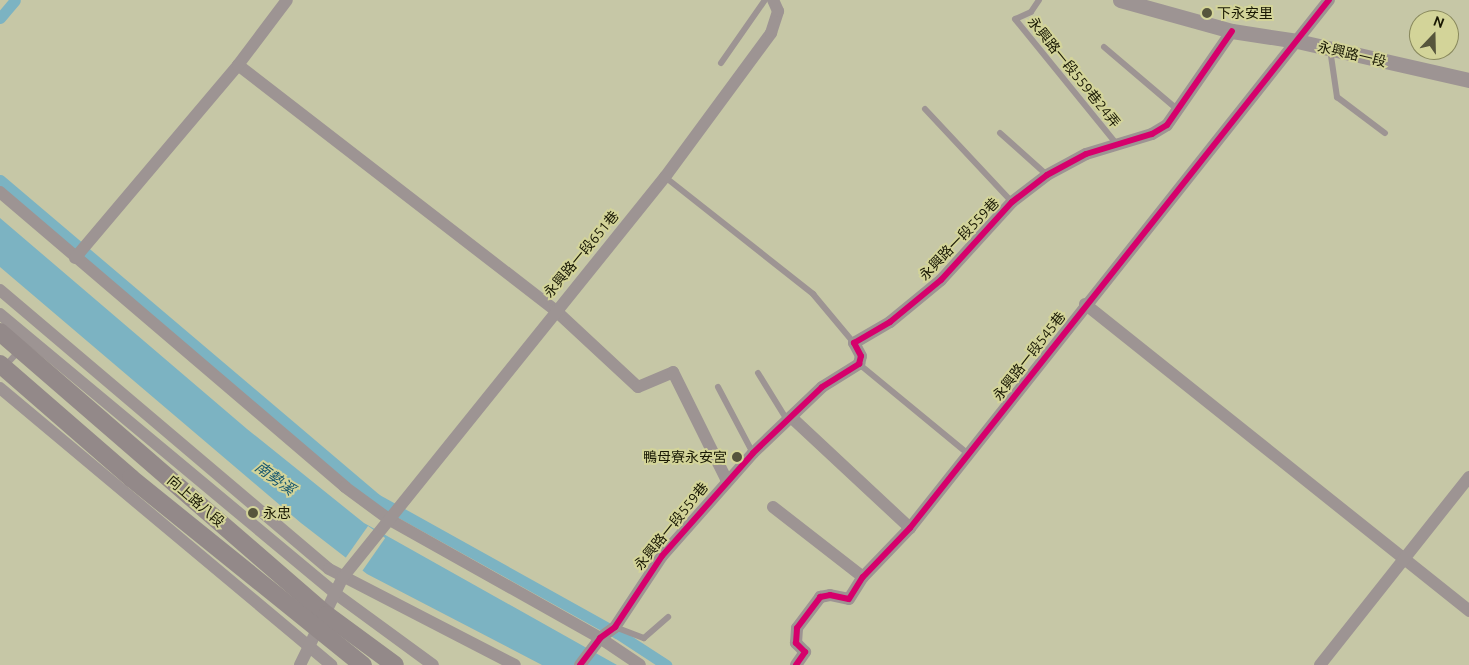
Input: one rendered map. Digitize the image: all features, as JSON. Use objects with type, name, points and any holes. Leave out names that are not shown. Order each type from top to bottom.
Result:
[{"type":"main road","name":"向上路八段","points":[[0,332],[25,344],[328,615],[395,665]]},
{"type":"main road","name":"向上路八段","points":[[1,368],[319,631],[363,665]]},
{"type":"street","points":[[75,258],[238,65],[287,0]]},
{"type":"street","name":"永興路一段651巷","points":[[342,577],[390,520],[555,310],[665,177],[771,33],[778,10],[773,0]]},
{"type":"street","name":"永興路一段","points":[[1120,0],[1232,31],[1297,40],[1469,80]]},
{"type":"street","name":"永興路一段545巷","points":[[796,665],[805,652],[796,643],[798,628],[820,597],[830,595],[849,599],[863,577],[910,528],[1085,304],[1329,0]]},
{"type":"street","name":"永興路一段559巷","points":[[854,344],[890,322],[941,280],[1012,202],[1047,175],[1115,142],[1152,134],[1167,125],[1232,31]]},
{"type":"street","points":[[238,65],[555,310],[638,387],[673,372],[727,481]]},
{"type":"street","points":[[0,192],[75,258],[390,520],[596,642],[640,665]]},
{"type":"street","points":[[0,290],[342,577],[515,665]]},
{"type":"street","points":[[1085,304],[1469,611]]},
{"type":"street","points":[[0,314],[25,344],[336,594],[434,665]]},
{"type":"street","points":[[854,344],[862,356],[859,364]]},
{"type":"street","name":"永興路一段559巷","points":[[580,665],[596,642],[615,627],[662,556],[727,481],[753,453],[822,387],[859,364]]},
{"type":"street","points":[[0,388],[331,665]]},
{"type":"street","points":[[789,418],[910,528]]},
{"type":"street","points":[[1320,665],[1469,477]]},
{"type":"street","points":[[774,507],[863,577]]},
{"type":"street","points":[[300,665],[328,615],[342,577]]},
{"type":"lane","points":[[721,63],[765,0]]},
{"type":"lane","name":"永興路一段559巷24弄","points":[[1039,0],[1031,12],[1015,19],[1115,142]]},
{"type":"lane","points":[[1104,47],[1178,110]]},
{"type":"lane","points":[[1330,49],[1337,97],[1385,133]]},
{"type":"lane","points":[[925,109],[1012,202]]},
{"type":"lane","points":[[1000,134],[1047,175]]},
{"type":"lane","points":[[665,177],[813,294],[854,344]]},
{"type":"lane","points":[[1,368],[25,344]]},
{"type":"lane","points":[[859,364],[968,454]]},
{"type":"lane","points":[[758,373],[789,418]]},
{"type":"lane","points":[[718,387],[753,453]]},
{"type":"lane","points":[[615,627],[644,638],[668,617]]},
{"type":"water","name":"南勢溪","points":[[0,218],[247,429],[364,523],[617,665],[542,665],[367,574],[301,523],[0,267]]},
{"type":"pier","points":[[368,526],[385,538],[362,572],[344,560]]},
{"type":"waterway","points":[[0,18],[15,0]]},
{"type":"waterway","points":[[0,180],[376,499],[617,633],[666,665]]},
{"type":"cycle path","points":[[796,665],[805,652],[796,643],[797,628],[820,597],[830,595],[849,599],[863,577],[910,528],[1329,0]]},
{"type":"cycle path","points":[[580,665],[600,638],[615,627],[662,556],[753,453],[822,387],[859,364],[861,356],[854,343],[890,322],[941,280],[1012,202],[1047,175],[1086,154],[1152,134],[1167,125],[1232,31]]},
{"type":"place","name":"下永安里","points":[[1207,13]]},
{"type":"place","name":"鴨母寮永安宮","points":[[737,457]]},
{"type":"place","name":"永忠","points":[[253,513]]}]
